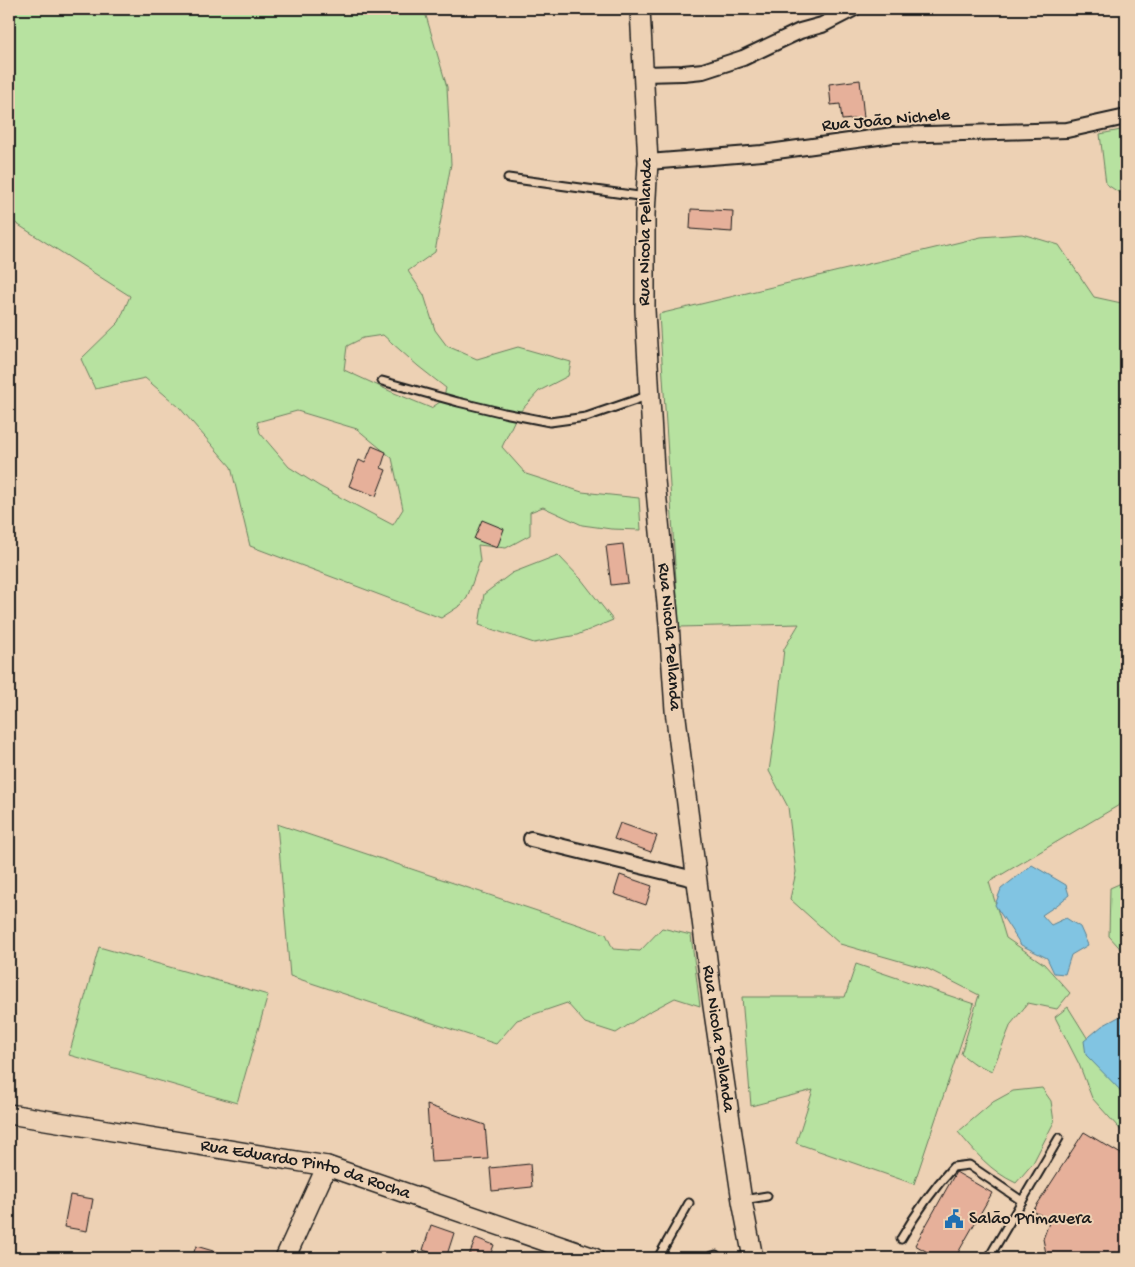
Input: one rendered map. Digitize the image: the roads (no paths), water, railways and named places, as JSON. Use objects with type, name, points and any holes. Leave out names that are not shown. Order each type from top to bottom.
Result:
[{"type":"main road","name":"Rua Nicola Pellanda","points":[[640,9],[648,162],[645,310],[654,470],[669,624],[675,710],[714,1006],[742,1200],[754,1258]]},
{"type":"main road","name":"Rua Eduardo Pinto da Rocha","points":[[9,1114],[327,1166],[591,1258]]},
{"type":"main road","points":[[285,1258],[327,1166]]},
{"type":"street","points":[[643,74],[703,71],[743,58],[800,32],[822,25],[854,9]]},
{"type":"street","name":"Rua João Nichele","points":[[648,162],[762,153],[893,135],[1067,130],[1126,117]]},
{"type":"street","points":[[531,839],[698,880]]},
{"type":"lane","points":[[508,178],[646,197]]},
{"type":"lane","points":[[382,381],[467,404],[550,422],[586,417],[650,395]]},
{"type":"lane","points":[[991,1254],[1059,1138]]},
{"type":"lane","points":[[900,1239],[912,1219],[953,1167],[968,1165],[1022,1201]]},
{"type":"lane","points":[[742,1200],[767,1196]]},
{"type":"lane","points":[[658,1258],[689,1202]]},
{"type":"lane","points":[[706,1258],[716,1255]]},
{"type":"water","points":[[1032,865],[1066,885],[1069,895],[1042,915],[1051,925],[1066,918],[1080,927],[1088,945],[1071,955],[1065,974],[1054,973],[1047,958],[1021,945],[995,905],[1001,889]]},
{"type":"water","points":[[1126,1013],[1126,1096],[1086,1055],[1084,1041],[1102,1026]]},
{"type":"place","name":"Salão Primavera","points":[[954,1219]]}]
